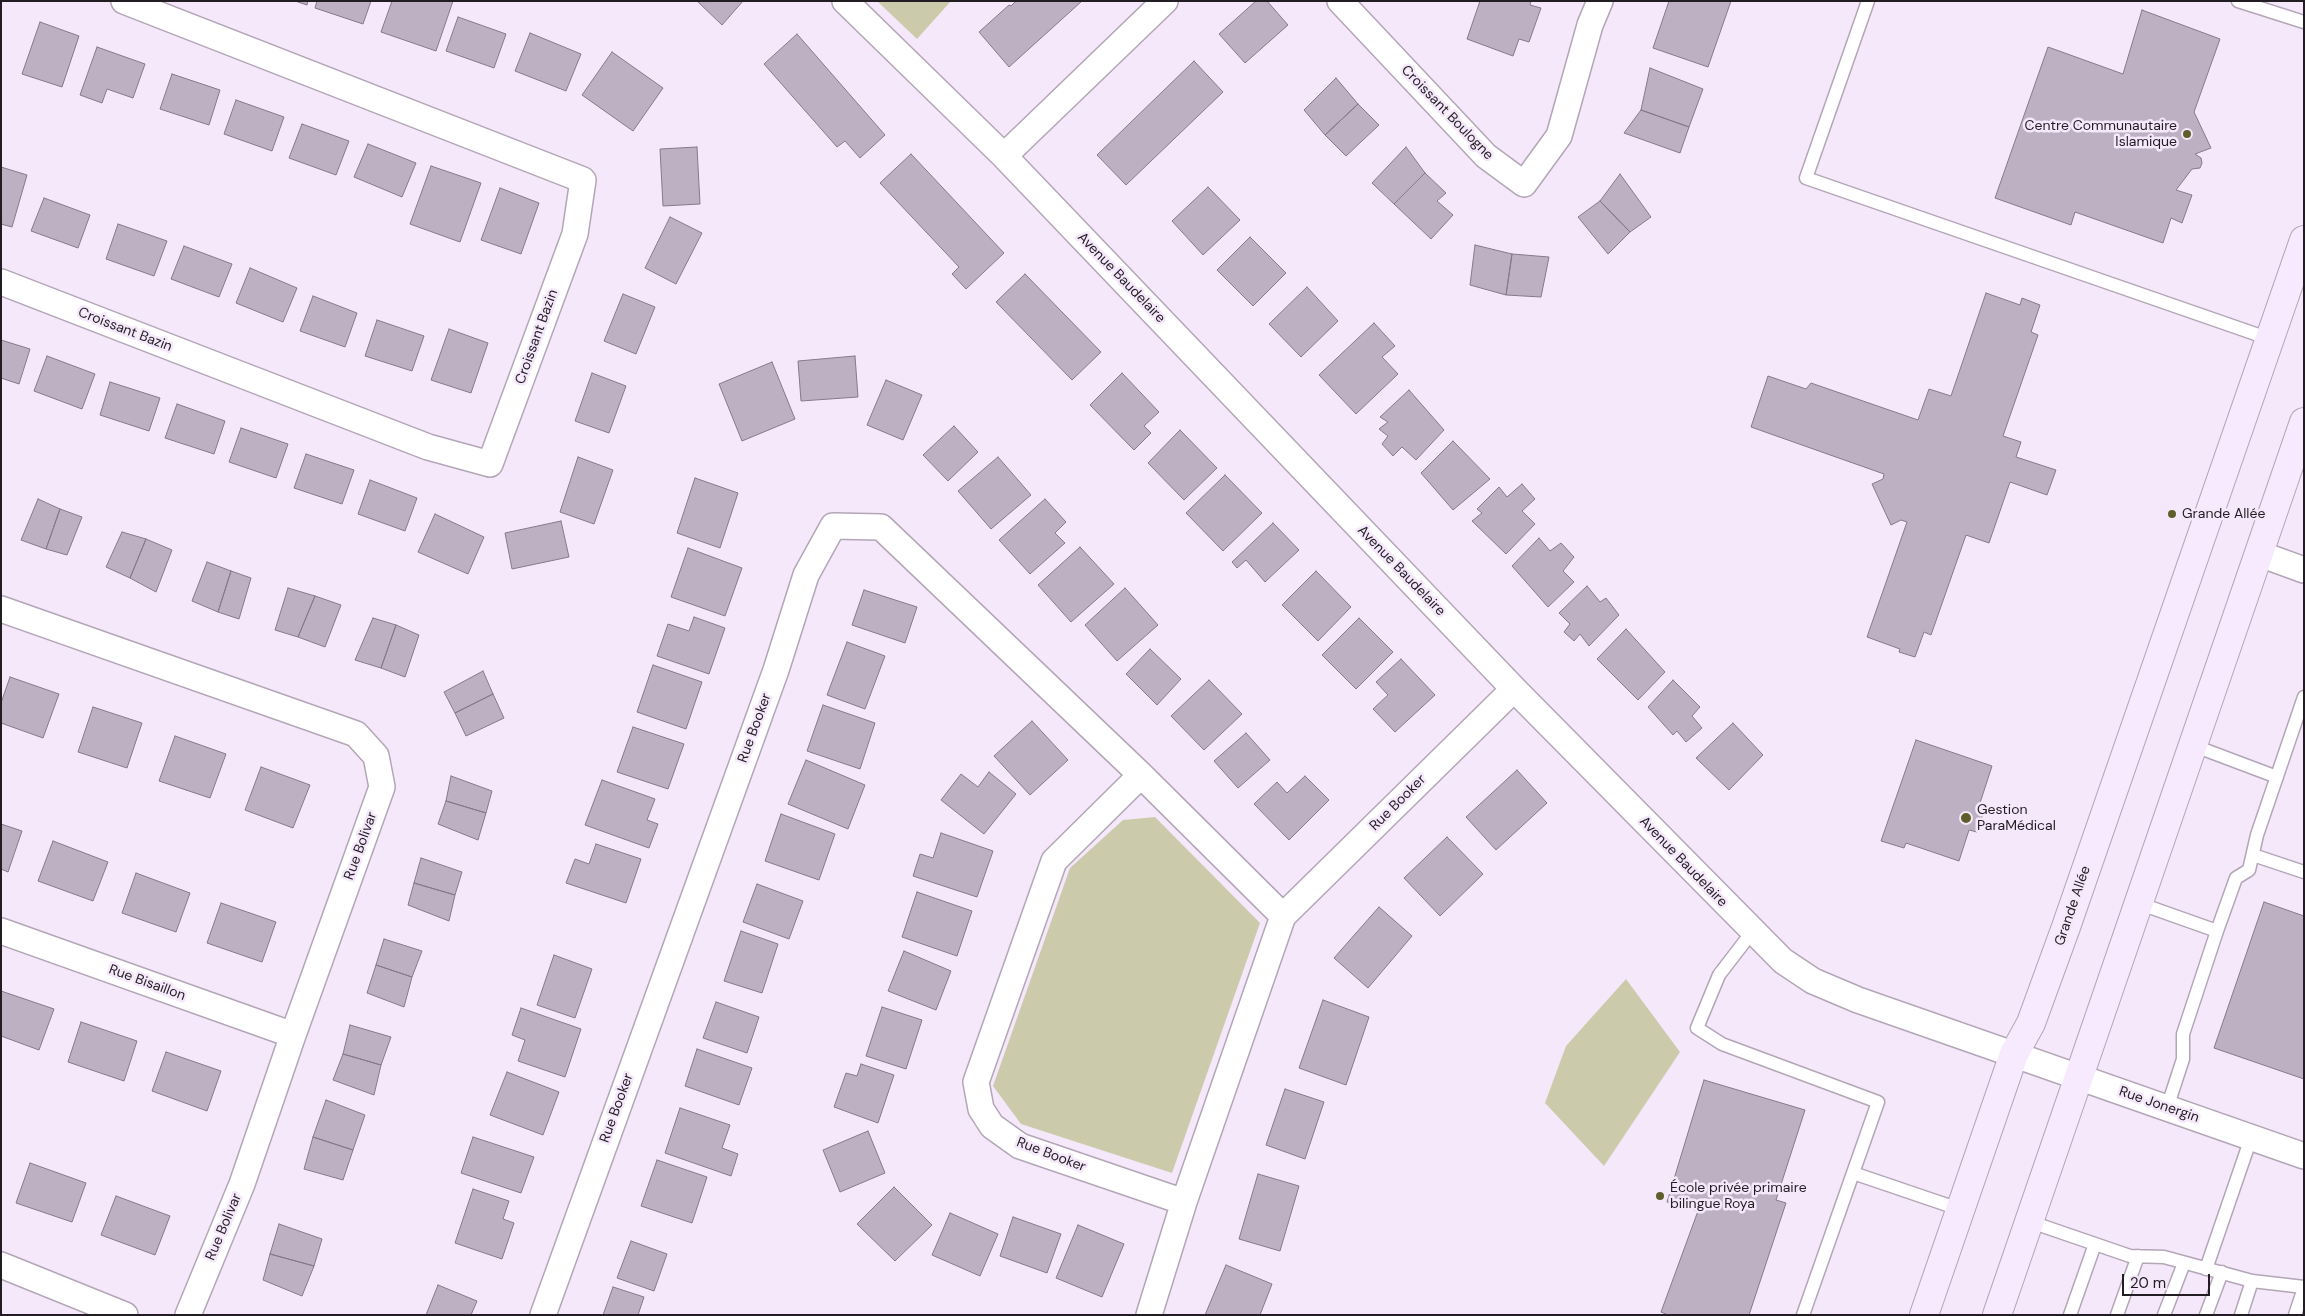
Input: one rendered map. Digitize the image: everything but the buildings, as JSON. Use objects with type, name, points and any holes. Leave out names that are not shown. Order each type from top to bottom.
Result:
[{"type":"main road","name":"Grande Allée","points":[[1924,1315],[2014,1054],[2031,1023],[2039,1001],[2304,240]]},
{"type":"main road","points":[[1997,1315],[2304,422]]},
{"type":"street","name":"Croissant Bazin","points":[[1,282],[428,447],[490,464],[575,234],[583,180],[124,1]]},
{"type":"street","name":"Avenue Baudelaire","points":[[845,1],[1004,156],[1514,689],[1752,932],[1783,961],[1829,989],[2014,1054]]},
{"type":"street","points":[[1004,156],[1165,1]]},
{"type":"street","name":"Croissant Boulogne","points":[[1340,1],[1486,156],[1524,184],[1559,136],[1590,26],[1600,1]]},
{"type":"street","name":"Rue Booker","points":[[544,1315],[776,670],[806,575],[833,526],[881,527],[1141,775],[1283,916]]},
{"type":"street","points":[[2260,554],[2304,570]]},
{"type":"street","name":"Rue Bolivar","points":[[1,609],[356,734],[376,756],[382,787],[242,1184],[188,1315]]},
{"type":"street","name":"Rue Booker","points":[[1149,1315],[1184,1202],[1283,916],[1514,689]]},
{"type":"street","name":"Rue Booker","points":[[1141,775],[1054,861],[976,1082],[981,1109],[992,1126],[1020,1146],[1184,1202]]},
{"type":"street","name":"Rue Bisaillon","points":[[1,931],[293,1035]]},
{"type":"street","name":"Rue Jonergin","points":[[2014,1054],[2304,1156]]},
{"type":"street","points":[[1,1265],[125,1315]]},
{"type":"lane","points":[[1868,1],[1806,178],[2270,339]]},
{"type":"lane","points":[[2238,1],[2304,22]]},
{"type":"lane","points":[[2167,1108],[2183,1059],[2183,1034],[2216,931],[2236,878],[2249,870],[2257,835],[2304,697]]},
{"type":"lane","points":[[2192,745],[2277,777]]},
{"type":"lane","points":[[2253,855],[2304,872]]},
{"type":"lane","points":[[2138,903],[2216,931]]},
{"type":"lane","points":[[1752,932],[1719,976],[1697,1028],[1722,1044],[1878,1102],[1803,1315]]},
{"type":"lane","points":[[2206,1269],[2251,1138]]},
{"type":"lane","points":[[1853,1174],[1959,1209]]},
{"type":"lane","points":[[2028,1221],[2130,1256],[2164,1257],[2252,1281],[2304,1287],[2295,1315]]},
{"type":"lane","points":[[2070,1315],[2095,1244]]},
{"type":"lane","points":[[2117,1315],[2138,1256]]},
{"type":"lane","points":[[2164,1315],[2184,1263]]},
{"type":"lane","points":[[2206,1315],[2222,1272]]},
{"type":"lane","points":[[2241,1315],[2252,1281]]},
{"type":"green space","points":[[877,1],[951,1],[917,39]]},
{"type":"green space","points":[[1155,817],[1260,923],[1172,1173],[1021,1124],[993,1086],[1070,868],[1123,820]]},
{"type":"green space","points":[[1626,979],[1680,1052],[1604,1166],[1545,1103],[1566,1046]]},
{"type":"place","name":"Centre Communautaire Islamique","points":[[2187,134]]},
{"type":"place","name":"Grande Allée","points":[[2172,514]]},
{"type":"place","name":"Gestion ParaMédical","points":[[1966,818]]},
{"type":"place","name":"École privée primaire bilingue Roya","points":[[1660,1196]]}]
